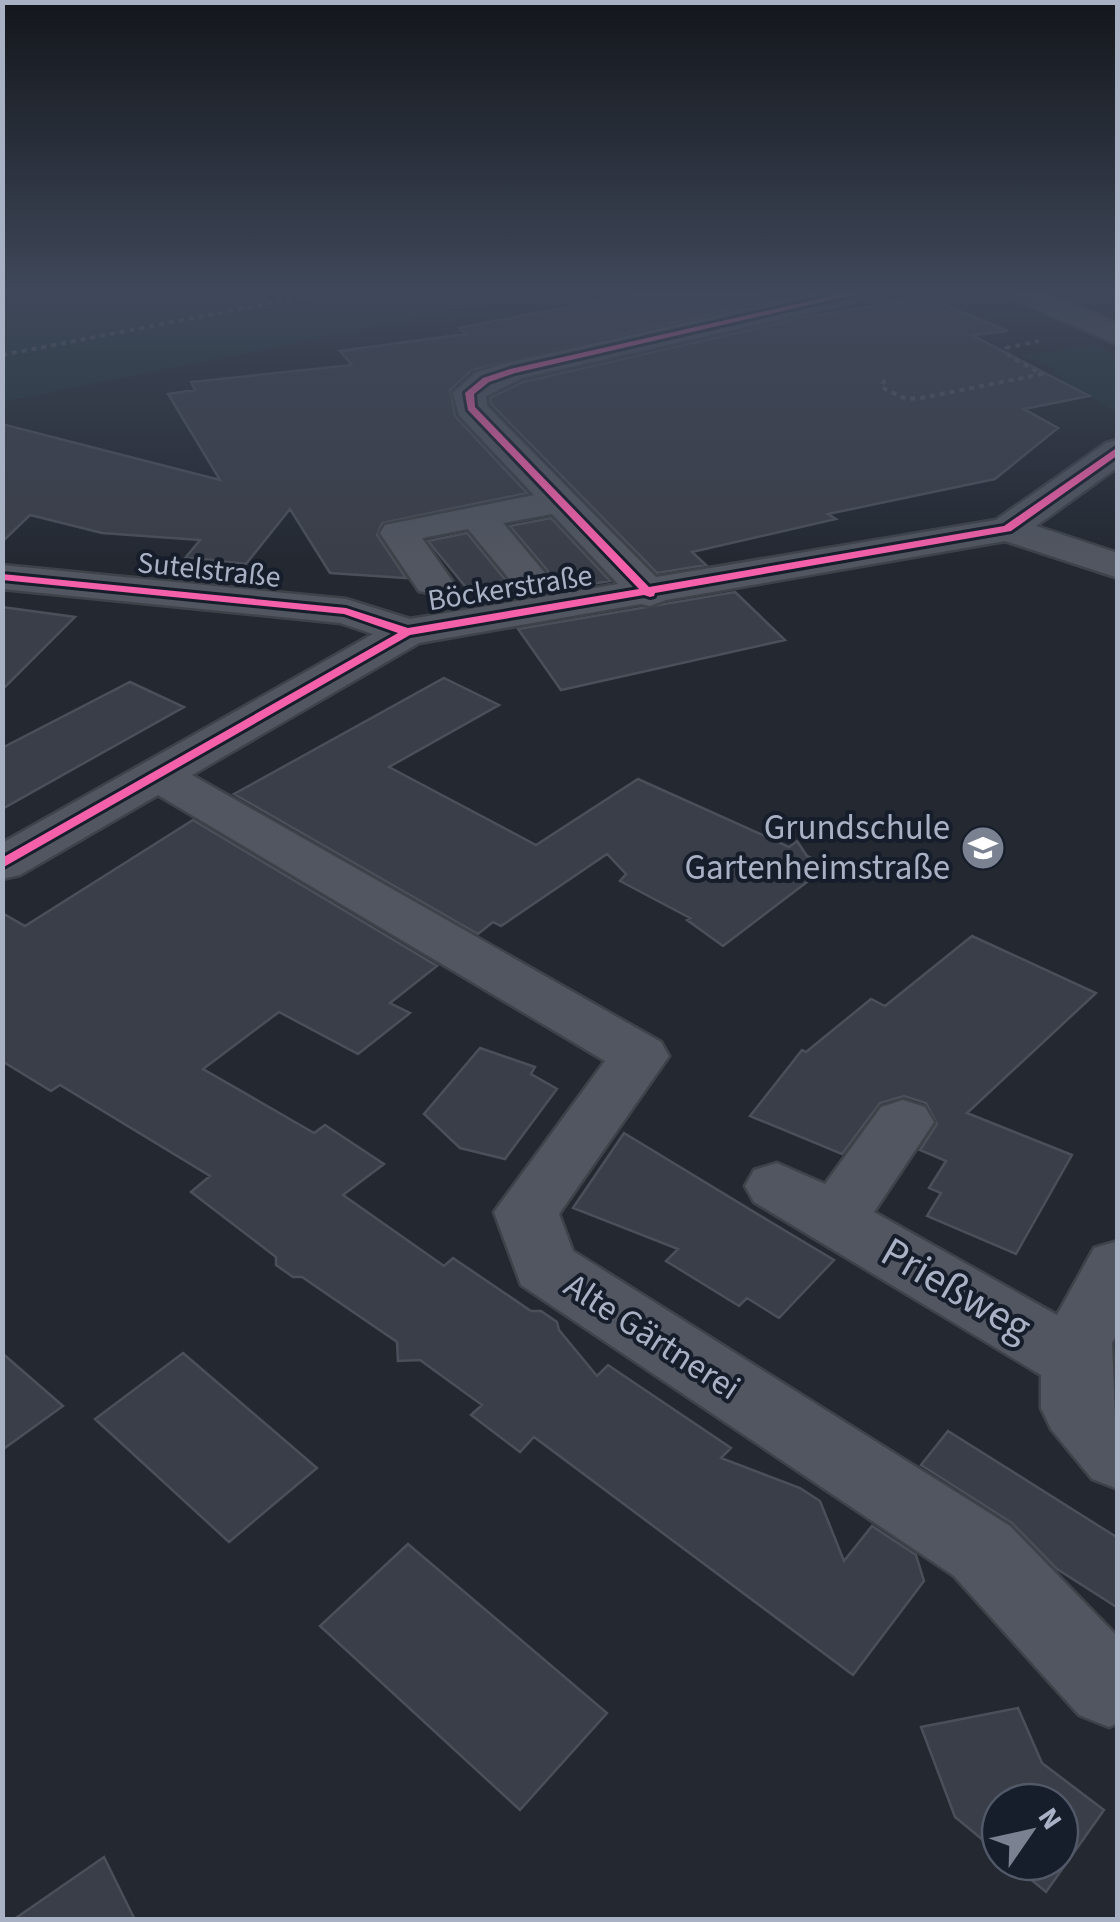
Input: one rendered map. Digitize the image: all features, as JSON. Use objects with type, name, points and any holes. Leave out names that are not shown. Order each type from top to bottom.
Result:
[{"type":"street","points":[[481,384],[469,393],[471,408],[650,594]]},
{"type":"street","name":"Böckerstraße","points":[[2,864],[407,632],[650,594],[1007,529],[1118,450]]},
{"type":"street","points":[[433,582],[399,534],[560,501]]},
{"type":"street","points":[[477,516],[525,574]]},
{"type":"street","points":[[1007,529],[1118,566]]},
{"type":"street","name":"Sutelstraße","points":[[2,577],[346,611],[407,632]]},
{"type":"street","name":"Alte Gärtnerei","points":[[155,776],[213,804],[640,1056],[526,1212],[545,1267],[982,1551],[1109,1687]]},
{"type":"street","points":[[834,1220],[903,1122]]},
{"type":"street","name":"Prießweg","points":[[777,1186],[1078,1361]]},
{"type":"street","name":"Prießweg","points":[[1118,1266],[1077,1342],[1077,1408],[1118,1457]]},
{"type":"path","points":[[883,384],[881,387],[906,399],[989,384]]},
{"type":"shaded area","points":[[3,384],[94,384],[3,402]]},
{"type":"shaded area","points":[[1066,384],[1117,384],[1117,412]]},
{"type":"building","points":[[192,384],[457,384],[450,390],[455,416],[527,493],[382,523],[377,535],[406,578],[330,573],[290,509],[246,564],[186,557],[200,540],[102,533],[30,515],[2,542],[2,424],[220,480],[168,394],[195,390]]},
{"type":"building","points":[[520,384],[1065,384],[1089,396],[1024,409],[1058,428],[995,479],[828,514],[836,519],[692,552],[706,565],[657,573],[491,404],[490,398]]},
{"type":"building","points":[[551,518],[610,581],[498,600],[488,588],[469,591],[428,541],[467,533],[508,583],[539,585],[548,571],[510,526]]},
{"type":"building","points":[[735,592],[785,640],[561,690],[518,629]]},
{"type":"building","points":[[2,607],[75,617],[2,690]]},
{"type":"building","points":[[444,678],[499,705],[389,767],[536,845],[638,779],[789,847],[797,841],[807,856],[828,866],[723,946],[687,920],[690,918],[620,881],[626,874],[607,854],[501,926],[493,922],[478,934],[234,794]]},
{"type":"building","points":[[130,682],[184,707],[2,809],[2,748]]},
{"type":"building","points":[[193,820],[437,966],[390,1003],[410,1013],[358,1054],[279,1012],[203,1069],[314,1133],[325,1125],[384,1164],[343,1195],[444,1266],[453,1258],[531,1311],[541,1311],[557,1322],[559,1330],[597,1376],[608,1365],[731,1448],[721,1458],[800,1488],[820,1501],[844,1561],[872,1526],[916,1555],[924,1581],[853,1675],[534,1437],[520,1452],[471,1415],[482,1405],[420,1360],[398,1361],[397,1342],[302,1277],[293,1277],[276,1265],[276,1257],[191,1192],[210,1176],[60,1085],[51,1091],[2,1061],[2,913],[25,926]]},
{"type":"building","points":[[972,936],[1096,993],[967,1113],[1072,1155],[1016,1254],[927,1216],[941,1193],[929,1188],[946,1161],[920,1150],[937,1124],[926,1103],[904,1096],[880,1103],[842,1154],[750,1116],[802,1050],[806,1052],[871,999],[885,1006]]},
{"type":"building","points":[[480,1048],[535,1067],[531,1074],[557,1089],[505,1159],[460,1148],[424,1114]]},
{"type":"building","points":[[624,1133],[834,1260],[779,1318],[747,1298],[739,1306],[666,1261],[678,1249],[573,1208]]},
{"type":"building","points":[[2,1353],[63,1406],[2,1450]]},
{"type":"building","points":[[183,1353],[317,1468],[229,1542],[95,1419]]},
{"type":"building","points":[[948,1431],[1118,1538],[1118,1608],[1057,1569],[1012,1523],[921,1465]]},
{"type":"building","points":[[408,1544],[607,1713],[520,1810],[320,1626]]},
{"type":"building","points":[[1018,1708],[1042,1763],[1067,1782],[980,1782],[980,1838],[955,1817],[921,1727]]},
{"type":"building","points":[[1080,1792],[1104,1810],[1080,1844]]},
{"type":"building","points":[[104,1857],[135,1920],[13,1920]]},
{"type":"building","points":[[1034,1882],[1053,1882],[1046,1892]]},
{"type":"cycle path","points":[[481,384],[469,393],[471,408],[650,594]]},
{"type":"cycle path","points":[[2,864],[407,632],[1007,529],[1118,450]]},
{"type":"cycle path","points":[[2,577],[346,611],[407,632]]},
{"type":"place","name":"Grundschule Gartenheimstraße","points":[[983,848]]}]
